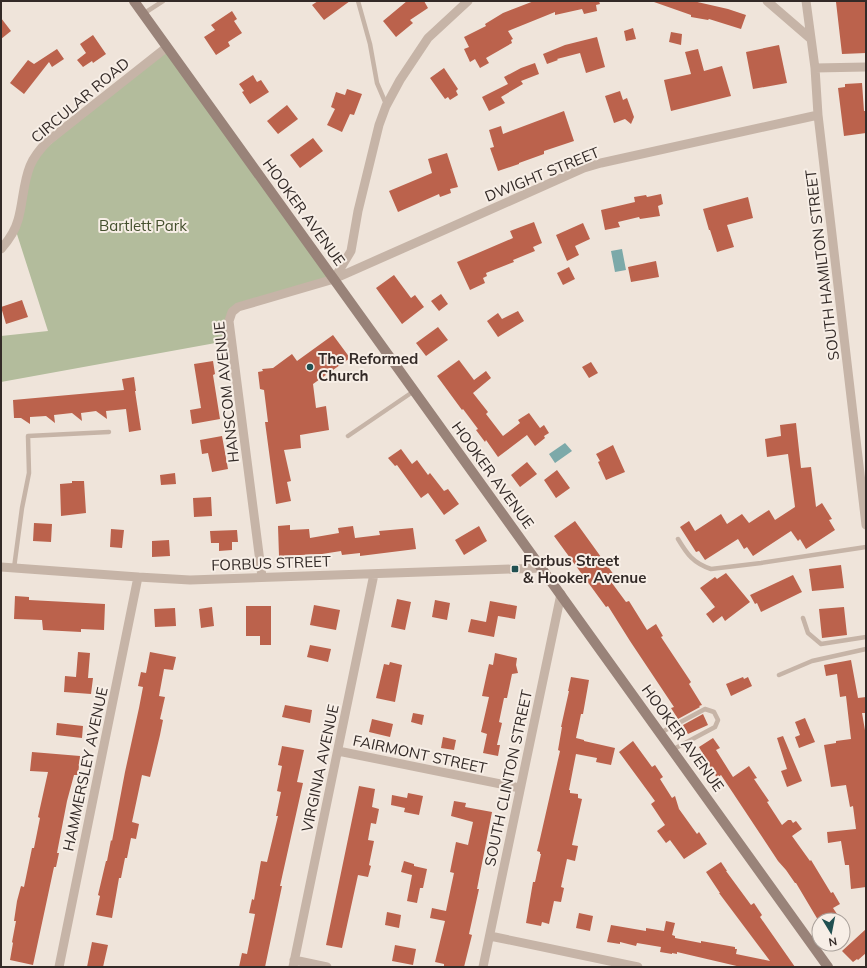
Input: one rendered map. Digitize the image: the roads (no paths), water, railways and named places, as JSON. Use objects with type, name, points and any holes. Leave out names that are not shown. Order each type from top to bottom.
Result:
[{"type":"street","name":"HOOKER AVENUE","points":[[134,1],[828,967]]},
{"type":"street","points":[[334,279],[351,252],[358,211],[379,125],[386,106],[400,80],[428,38],[468,1]]},
{"type":"street","points":[[767,1],[811,39]]},
{"type":"street","name":"SOUTH HAMILTON STREET","points":[[806,1],[818,115],[861,443],[866,525]]},
{"type":"street","name":"CIRCULAR ROAD","points":[[1,249],[10,238],[18,221],[30,166],[38,151],[48,141],[167,47]]},
{"type":"street","points":[[814,68],[866,67]]},
{"type":"street","name":"DWIGHT STREET","points":[[334,279],[584,168],[818,115]]},
{"type":"street","name":"HANSCOM AVENUE","points":[[262,576],[229,321],[232,312],[238,307],[334,279]]},
{"type":"street","name":"FORBUS STREET","points":[[1,567],[190,580],[262,576],[542,568]]},
{"type":"street","name":"VIRGINIA AVENUE","points":[[294,964],[374,574]]},
{"type":"street","name":"HAMMERSLEY AVENUE","points":[[58,967],[138,577]]},
{"type":"street","name":"SOUTH CLINTON STREET","points":[[483,967],[560,594]]},
{"type":"street","name":"FAIRMONT STREET","points":[[338,751],[520,788]]},
{"type":"street","points":[[490,936],[638,967]]},
{"type":"street","points":[[294,964],[327,967]]},
{"type":"lane","points":[[143,14],[163,1]]},
{"type":"lane","points":[[358,1],[370,44],[377,83],[386,106]]},
{"type":"lane","points":[[348,436],[414,391]]},
{"type":"lane","points":[[14,568],[22,508],[29,473],[28,436],[109,432]]},
{"type":"lane","points":[[678,539],[688,555],[704,567],[711,569],[762,563],[866,547]]},
{"type":"lane","points":[[804,618],[808,633],[821,644],[866,637]]},
{"type":"lane","points":[[780,675],[812,661],[866,649]]},
{"type":"lane","points":[[660,733],[705,709],[714,712],[718,720],[715,727],[672,750]]},
{"type":"water","points":[[622,249],[626,270],[615,272],[611,251]]},
{"type":"water","points":[[565,443],[572,451],[555,463],[549,454]]},
{"type":"place","name":"The Reformed Church","points":[[310,367]]},
{"type":"place","name":"Forbus Street & Hooker Avenue","points":[[515,569]]},
{"type":"park label","name":"Bartlett Park","points":[[143,225]]}]
